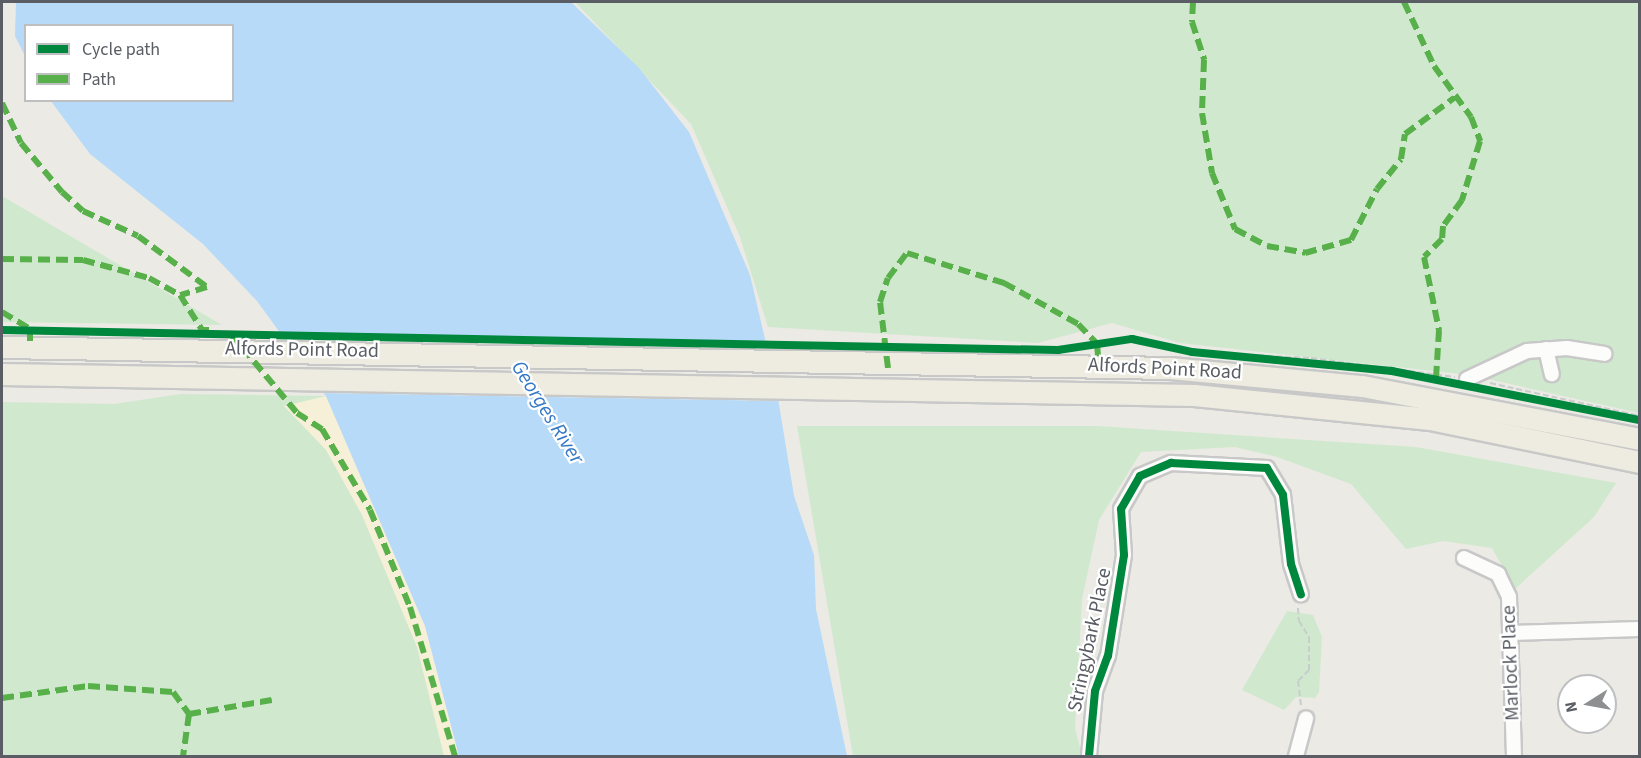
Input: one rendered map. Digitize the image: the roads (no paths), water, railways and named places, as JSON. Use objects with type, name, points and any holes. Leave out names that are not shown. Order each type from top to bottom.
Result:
[{"type":"highway","name":"Alfords Point Road","points":[[2,347],[1031,362],[1099,365],[1336,382],[1485,405],[1640,439]]},
{"type":"highway","name":"Alfords Point Road","points":[[2,374],[1031,390],[1241,398],[1384,412],[1640,462]]},
{"type":"street","points":[[1546,349],[1552,374]]},
{"type":"street","points":[[1469,382],[1506,357],[1546,349],[1605,354]]},
{"type":"street","points":[[1098,392],[1099,365]]},
{"type":"street","name":"Stringybark Place","points":[[1089,756],[1095,691],[1108,656],[1124,555],[1121,508],[1140,476],[1171,463],[1267,468],[1283,495],[1291,564],[1301,594]]},
{"type":"street","name":"Marlock Place","points":[[1464,558],[1490,568],[1503,582],[1510,633],[1514,756]]},
{"type":"street","points":[[1510,633],[1640,629]]},
{"type":"street","points":[[1296,756],[1306,718]]},
{"type":"water","name":"Georges River","points":[[16,2],[571,2],[639,68],[689,132],[750,275],[776,386],[794,496],[814,555],[816,609],[847,756],[459,756],[425,626],[326,396],[257,301],[203,244],[90,154],[52,102],[234,102],[234,24],[24,24],[24,54],[15,36]]}]
